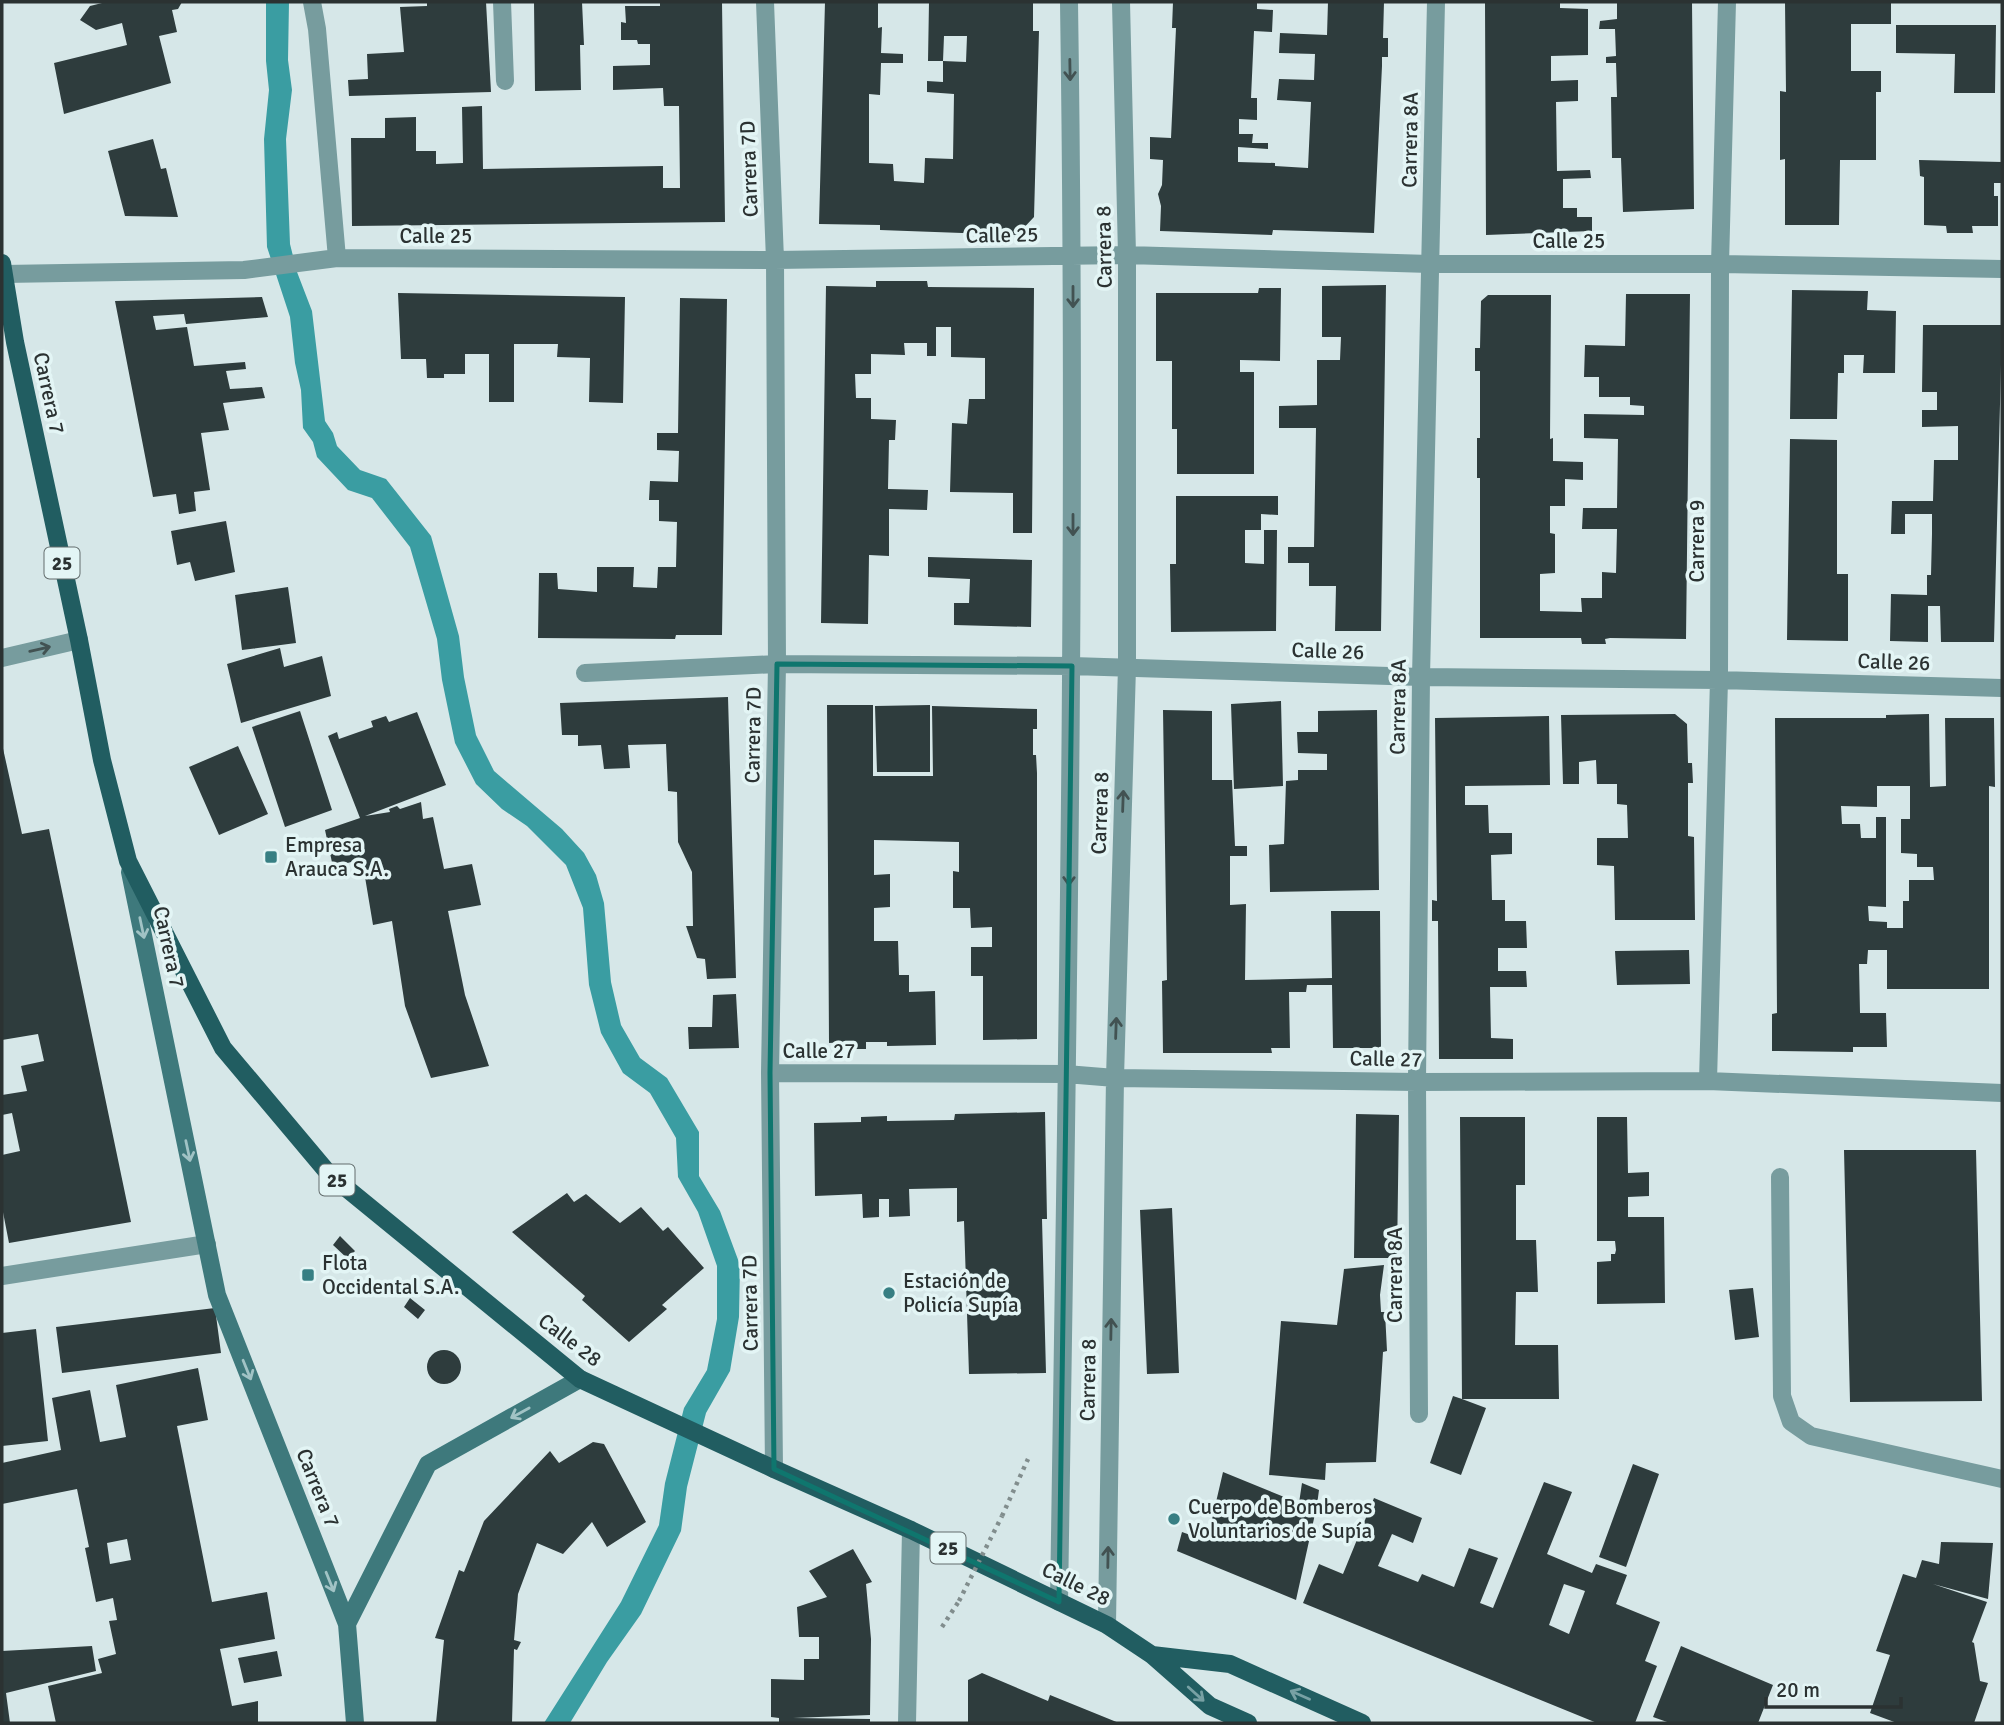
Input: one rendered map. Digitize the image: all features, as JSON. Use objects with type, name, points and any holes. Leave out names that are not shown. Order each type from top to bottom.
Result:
[{"type":"main road","name":"Carrera 7","points":[[3,269],[8,343],[79,640],[102,761],[128,862],[217,1295],[347,1624],[355,1723]]},
{"type":"main road","name":"Calle 28","points":[[128,862],[223,1048],[329,1174],[580,1379],[912,1530],[1107,1625],[1152,1655],[1210,1706],[1248,1723]]},
{"type":"main road","points":[[347,1624],[428,1464],[580,1379]]},
{"type":"main road","name":"Calle 28","points":[[1152,1655],[1230,1664],[1362,1723]]},
{"type":"street","points":[[312,2],[317,29],[337,258]]},
{"type":"street","points":[[502,2],[505,82]]},
{"type":"street","name":"Carrera 7D","points":[[765,2],[775,260],[777,664],[770,1073],[774,1469]]},
{"type":"street","name":"Carrera 8","points":[[1059,1602],[1072,666],[1073,256],[1069,2]]},
{"type":"street","name":"Carrera 8","points":[[1107,1625],[1115,1079],[1127,667],[1127,255],[1121,2]]},
{"type":"street","name":"Carrera 8A","points":[[1419,1414],[1417,1082],[1421,677],[1436,2]]},
{"type":"street","name":"Carrera 9","points":[[1708,1081],[1719,680],[1720,264],[1727,2]]},
{"type":"street","name":"Calle 25","points":[[3,269],[244,270],[337,258],[775,260],[1127,255],[1430,264],[1720,264],[2002,269]]},
{"type":"street","points":[[2,658],[79,640]]},
{"type":"street","name":"Calle 26","points":[[584,673],[777,664],[1072,666],[1421,677],[1719,680],[2002,688]]},
{"type":"street","name":"Calle 27","points":[[770,1073],[1066,1074],[1115,1079],[1417,1082],[1708,1081],[2002,1093]]},
{"type":"street","points":[[1780,1177],[1782,1396],[1791,1422],[1811,1436],[2002,1479]]},
{"type":"street","points":[[2,1276],[207,1244]]},
{"type":"street","points":[[907,1723],[912,1530]]},
{"type":"path","points":[[959,1601],[1033,1448]]},
{"type":"highlighted area","points":[[777,664],[1072,666],[1059,1602],[774,1469],[770,1073]]},
{"type":"water","points":[[266,2],[289,2],[288,60],[292,90],[286,139],[290,244],[312,311],[325,421],[337,446],[360,470],[386,479],[431,536],[459,636],[476,735],[494,771],[562,829],[584,853],[596,875],[604,903],[611,982],[621,1025],[640,1058],[667,1078],[699,1132],[699,1176],[720,1211],[740,1265],[739,1317],[730,1371],[706,1413],[687,1487],[681,1531],[641,1614],[607,1662],[570,1723],[544,1723],[621,1602],[659,1525],[665,1483],[684,1408],[707,1370],[717,1319],[717,1266],[698,1212],[678,1177],[676,1138],[650,1093],[623,1073],[601,1033],[589,985],[583,908],[566,865],[527,826],[502,809],[476,784],[455,743],[437,639],[410,547],[372,498],[348,490],[317,457],[313,442],[303,428],[301,390],[290,317],[267,247],[264,139],[269,90]]},
{"type":"building","points":[[106,2],[182,2],[178,9],[172,10],[177,32],[159,36],[171,83],[64,114],[54,63],[127,45],[122,23],[96,30],[80,20],[90,6]]},
{"type":"building","points":[[427,2],[486,2],[491,92],[349,96],[348,80],[368,79],[367,54],[404,52],[400,7],[427,6]]},
{"type":"building","points":[[534,2],[582,2],[584,45],[580,45],[581,90],[535,91]]},
{"type":"building","points":[[660,2],[722,2],[725,222],[352,226],[351,138],[385,138],[385,118],[416,117],[416,151],[436,151],[436,164],[463,163],[462,107],[482,106],[483,169],[663,166],[663,188],[680,188],[679,106],[664,106],[663,88],[613,90],[613,66],[650,65],[650,44],[638,44],[637,40],[621,40],[621,22],[626,23],[625,6],[660,6]]},
{"type":"building","points":[[825,2],[878,2],[878,28],[882,27],[881,53],[903,54],[903,63],[881,63],[880,95],[869,94],[869,163],[893,164],[894,181],[924,183],[925,158],[953,159],[954,94],[927,92],[927,81],[943,82],[943,61],[928,61],[929,2],[1033,2],[1033,31],[1039,31],[1034,217],[1017,235],[880,230],[880,225],[819,224]],"holes":[[[944,36],[967,36],[966,62],[943,61]]]},
{"type":"building","points":[[1173,2],[1257,2],[1257,9],[1273,10],[1272,32],[1254,31],[1251,98],[1257,98],[1257,120],[1239,119],[1239,134],[1253,134],[1252,143],[1268,143],[1268,149],[1238,147],[1238,162],[1275,163],[1275,166],[1308,168],[1311,102],[1277,100],[1279,79],[1314,80],[1315,54],[1279,53],[1280,33],[1327,35],[1328,2],[1384,2],[1383,38],[1388,38],[1388,57],[1382,57],[1374,233],[1273,230],[1272,235],[1160,231],[1161,206],[1158,194],[1162,185],[1163,160],[1150,159],[1150,137],[1171,138],[1176,28],[1172,28]]},
{"type":"building","points":[[1485,2],[1560,2],[1560,8],[1588,9],[1588,55],[1551,56],[1551,81],[1578,80],[1578,101],[1556,102],[1557,171],[1590,170],[1591,178],[1563,179],[1563,208],[1577,208],[1577,217],[1592,217],[1592,231],[1486,235]]},
{"type":"building","points":[[1617,2],[1692,2],[1694,209],[1623,212],[1621,158],[1612,158],[1611,97],[1617,97],[1616,63],[1606,63],[1606,57],[1616,56],[1615,29],[1599,29],[1600,21],[1617,19]]},
{"type":"building","points":[[1785,2],[1891,2],[1891,24],[1851,24],[1851,71],[1881,71],[1881,92],[1876,92],[1876,160],[1840,160],[1839,225],[1785,225],[1785,159],[1780,160],[1780,91],[1786,92]]},
{"type":"building","points":[[1896,25],[1996,25],[1995,93],[1954,93],[1955,54],[1896,53]]},
{"type":"building","points":[[153,139],[161,169],[166,168],[178,217],[125,216],[108,151]]},
{"type":"building","points":[[1919,160],[2002,162],[2002,183],[1994,183],[1994,196],[1998,196],[1998,226],[1972,226],[1973,233],[1947,233],[1946,226],[1924,225],[1924,177],[1920,176]]},
{"type":"building","points":[[876,281],[927,281],[928,287],[1034,288],[1032,533],[1013,533],[1013,493],[950,492],[952,423],[967,424],[969,399],[985,399],[985,358],[951,357],[951,327],[936,327],[936,356],[927,356],[927,343],[904,343],[905,355],[871,354],[871,374],[855,374],[856,398],[871,398],[871,419],[896,420],[895,440],[889,440],[888,489],[928,490],[927,510],[889,509],[889,556],[869,555],[868,624],[821,623],[826,286],[876,287]]},
{"type":"building","points":[[1386,285],[1381,631],[1335,631],[1336,586],[1309,586],[1309,563],[1288,563],[1288,547],[1314,547],[1316,428],[1279,428],[1279,406],[1317,405],[1317,360],[1340,360],[1341,337],[1322,337],[1322,286]]},
{"type":"building","points":[[1259,288],[1281,288],[1280,361],[1240,360],[1240,372],[1254,372],[1254,474],[1177,474],[1177,429],[1172,429],[1172,361],[1156,361],[1156,293],[1258,293]]},
{"type":"building","points":[[1792,290],[1868,291],[1867,310],[1896,311],[1895,373],[1863,373],[1864,355],[1844,355],[1844,373],[1838,373],[1837,419],[1790,419]]},
{"type":"building","points":[[398,293],[625,297],[623,403],[589,402],[590,358],[557,357],[558,344],[514,344],[514,402],[489,402],[489,354],[465,354],[465,374],[444,374],[444,378],[427,378],[426,359],[401,359]]},
{"type":"building","points":[[1626,294],[1690,294],[1686,639],[1610,638],[1605,639],[1606,644],[1582,644],[1581,638],[1480,638],[1480,478],[1477,478],[1477,438],[1480,438],[1480,371],[1475,371],[1475,348],[1480,348],[1481,301],[1488,295],[1551,295],[1550,439],[1553,438],[1553,461],[1583,462],[1583,480],[1565,479],[1565,506],[1550,506],[1550,533],[1555,534],[1555,573],[1540,574],[1540,611],[1582,612],[1581,598],[1602,598],[1602,572],[1616,573],[1617,529],[1582,529],[1583,508],[1617,508],[1618,439],[1584,438],[1584,414],[1644,415],[1644,406],[1630,405],[1630,397],[1599,397],[1599,377],[1584,377],[1585,345],[1625,346]]},
{"type":"building","points":[[262,297],[268,317],[186,324],[184,314],[153,316],[156,330],[187,327],[194,366],[245,362],[246,369],[226,371],[230,389],[262,387],[265,398],[223,403],[229,430],[201,433],[210,490],[194,492],[196,511],[179,514],[176,494],[153,497],[115,301]]},
{"type":"building","points":[[680,298],[727,299],[722,635],[676,635],[675,639],[538,638],[539,573],[557,573],[558,589],[597,592],[597,567],[634,567],[633,587],[657,588],[658,567],[676,567],[677,522],[659,521],[659,500],[649,500],[650,481],[678,482],[679,451],[657,450],[657,433],[678,433]]},
{"type":"building","points":[[1923,325],[2002,325],[1994,642],[1941,642],[1940,606],[1928,606],[1928,642],[1890,641],[1891,594],[1927,595],[1927,575],[1931,575],[1932,534],[1932,514],[1905,514],[1905,534],[1891,534],[1892,501],[1933,501],[1934,460],[1958,460],[1958,426],[1922,427],[1922,410],[1937,410],[1937,392],[1922,392]]},
{"type":"building","points":[[1790,439],[1837,440],[1837,574],[1848,574],[1848,641],[1787,640]]},
{"type":"building","points":[[1176,496],[1278,496],[1278,515],[1261,514],[1261,530],[1245,530],[1245,563],[1264,564],[1264,530],[1277,530],[1276,631],[1171,632],[1170,564],[1176,564]]},
{"type":"building","points":[[226,521],[235,572],[195,581],[190,562],[177,565],[171,531]]},
{"type":"building","points":[[928,557],[1032,560],[1031,627],[954,625],[954,603],[969,603],[970,579],[928,577]]},
{"type":"building","points":[[288,587],[296,643],[242,650],[235,595]]},
{"type":"building","points":[[280,648],[284,667],[322,656],[331,696],[241,723],[227,664]]},
{"type":"building","points":[[728,697],[736,978],[707,979],[705,959],[697,958],[686,926],[693,926],[692,872],[678,842],[677,792],[668,791],[666,744],[628,745],[630,768],[604,769],[601,745],[578,746],[578,735],[562,735],[560,703]]},
{"type":"building","points":[[1281,701],[1283,786],[1234,789],[1231,704]]},
{"type":"building","points":[[827,705],[873,705],[873,776],[933,776],[932,706],[1037,709],[1037,729],[1033,729],[1033,755],[1036,755],[1037,773],[1037,1039],[983,1040],[983,976],[971,976],[971,947],[992,947],[992,927],[971,928],[970,908],[953,908],[953,871],[959,872],[959,842],[874,840],[874,875],[890,874],[890,907],[874,908],[874,941],[898,941],[899,975],[909,975],[909,992],[935,991],[936,1045],[887,1046],[887,1042],[866,1042],[866,1049],[847,1049],[847,1042],[829,1043]]},
{"type":"building","points":[[930,705],[930,772],[877,772],[875,706]]},
{"type":"building","points":[[1163,710],[1212,711],[1212,780],[1232,780],[1235,846],[1247,846],[1247,856],[1230,856],[1230,905],[1246,904],[1245,980],[1332,978],[1331,911],[1380,911],[1381,1048],[1333,1048],[1332,985],[1307,985],[1306,992],[1289,992],[1290,1048],[1271,1048],[1272,1053],[1163,1053],[1162,981],[1167,980]]},
{"type":"building","points":[[1377,710],[1379,890],[1270,892],[1269,845],[1284,844],[1286,781],[1298,780],[1298,770],[1327,770],[1327,754],[1298,753],[1297,732],[1318,732],[1318,711]]},
{"type":"building","points":[[300,711],[332,810],[285,827],[252,727]]},
{"type":"building","points":[[417,712],[446,785],[365,816],[390,812],[389,809],[397,806],[400,809],[421,802],[423,819],[433,817],[444,869],[472,864],[481,905],[448,911],[465,995],[489,1066],[431,1078],[405,1006],[392,921],[373,925],[362,859],[333,867],[325,830],[360,818],[328,736],[337,732],[339,739],[373,727],[371,721],[386,716],[389,722]]},
{"type":"building","points":[[1675,714],[1687,724],[1688,763],[1692,763],[1693,783],[1688,783],[1688,836],[1694,837],[1695,920],[1615,920],[1614,866],[1597,865],[1597,838],[1628,838],[1627,805],[1617,804],[1617,784],[1597,784],[1596,760],[1579,762],[1579,784],[1563,784],[1561,715]]},
{"type":"building","points":[[1929,714],[1930,787],[1946,786],[1945,718],[1994,718],[1995,787],[1989,786],[1989,989],[1887,989],[1887,950],[1868,950],[1867,964],[1859,964],[1860,1013],[1886,1013],[1887,1047],[1853,1047],[1853,1052],[1772,1051],[1772,1014],[1777,1013],[1775,718],[1886,718],[1886,715]],"holes":[[[1877,786],[1910,786],[1910,819],[1901,819],[1901,853],[1917,854],[1917,867],[1933,867],[1934,880],[1909,880],[1909,901],[1903,901],[1903,928],[1887,928],[1887,922],[1869,921],[1868,906],[1886,907],[1886,817],[1876,817],[1876,838],[1861,838],[1860,824],[1842,824],[1841,806],[1877,807]]]},
{"type":"building","points":[[1549,716],[1550,785],[1465,786],[1465,805],[1488,805],[1489,833],[1512,833],[1512,854],[1491,855],[1492,900],[1505,900],[1505,921],[1526,921],[1527,948],[1498,948],[1498,971],[1526,971],[1527,987],[1490,987],[1491,1038],[1513,1039],[1513,1059],[1439,1059],[1438,921],[1432,921],[1432,900],[1437,901],[1435,718]]},
{"type":"building","points":[[2,744],[22,834],[49,829],[131,1222],[9,1243],[2,1207],[2,1155],[20,1151],[12,1113],[2,1115],[2,1095],[27,1091],[21,1066],[44,1061],[38,1034],[2,1040]]},
{"type":"building","points":[[238,746],[268,814],[219,835],[189,767]]},
{"type":"building","points":[[1689,950],[1690,984],[1617,985],[1615,951]]},
{"type":"building","points":[[736,994],[739,1048],[689,1049],[688,1027],[712,1027],[713,995]]},
{"type":"building","points":[[1045,1112],[1047,1219],[1042,1219],[1046,1373],[969,1374],[964,1221],[957,1222],[957,1188],[909,1189],[910,1216],[889,1217],[889,1199],[879,1199],[879,1217],[863,1218],[862,1194],[815,1196],[814,1123],[861,1122],[861,1117],[887,1116],[887,1121],[954,1120],[955,1114]]},
{"type":"building","points":[[1356,1114],[1399,1115],[1397,1258],[1354,1258]]},
{"type":"building","points":[[1460,1117],[1525,1117],[1525,1185],[1516,1185],[1516,1240],[1536,1240],[1538,1292],[1516,1292],[1515,1345],[1558,1345],[1559,1399],[1462,1399]]},
{"type":"building","points":[[1597,1117],[1627,1117],[1628,1173],[1649,1172],[1649,1196],[1628,1197],[1628,1217],[1664,1217],[1665,1303],[1597,1304],[1597,1262],[1611,1261],[1611,1254],[1615,1254],[1616,1250],[1615,1241],[1597,1241]]},
{"type":"building","points":[[1844,1150],[1976,1150],[1982,1401],[1850,1402]]},
{"type":"building","points":[[567,1193],[574,1202],[586,1194],[620,1223],[641,1207],[663,1231],[668,1227],[704,1268],[662,1305],[667,1309],[629,1342],[582,1300],[585,1296],[512,1232]]},
{"type":"building","points":[[1172,1208],[1179,1373],[1147,1374],[1140,1210]]},
{"type":"building","points":[[340,1236],[355,1251],[348,1259],[333,1245]]},
{"type":"building","points":[[1384,1265],[1380,1295],[1381,1312],[1385,1312],[1387,1351],[1383,1352],[1376,1462],[1326,1463],[1325,1480],[1269,1475],[1281,1321],[1337,1325],[1344,1269]]},
{"type":"building","points":[[1753,1288],[1759,1337],[1735,1340],[1729,1290]]},
{"type":"building","points":[[410,1298],[425,1310],[418,1319],[404,1307]]},
{"type":"building","points":[[215,1308],[221,1353],[62,1373],[56,1327]]},
{"type":"building","points":[[36,1329],[48,1441],[2,1446],[2,1333]]},
{"type":"building","points":[[444,1350],[456,1355],[461,1367],[456,1379],[444,1384],[432,1379],[427,1367],[432,1355]]},
{"type":"building","points":[[198,1368],[208,1420],[177,1426],[212,1602],[267,1592],[275,1639],[220,1649],[232,1706],[258,1701],[258,1723],[56,1723],[48,1686],[102,1673],[98,1659],[116,1654],[109,1621],[117,1620],[113,1598],[96,1602],[85,1548],[89,1547],[77,1489],[2,1504],[2,1463],[61,1450],[52,1398],[90,1390],[100,1442],[126,1437],[116,1385]],"holes":[[[127,1539],[131,1560],[110,1564],[107,1543]]]},
{"type":"building","points":[[1453,1396],[1486,1408],[1461,1475],[1430,1463]]},
{"type":"building","points":[[593,1442],[604,1444],[646,1522],[607,1547],[592,1522],[563,1554],[537,1543],[518,1594],[514,1640],[521,1642],[517,1650],[514,1649],[512,1723],[436,1723],[444,1640],[435,1638],[459,1570],[464,1572],[484,1521],[550,1451],[559,1463]]},
{"type":"building","points":[[1633,1464],[1659,1474],[1626,1567],[1599,1557]]},
{"type":"building","points":[[1223,1472],[1299,1503],[1302,1483],[1319,1490],[1296,1600],[1177,1551],[1182,1532],[1207,1541]]},
{"type":"building","points":[[1544,1482],[1572,1492],[1547,1554],[1592,1573],[1596,1564],[1627,1575],[1616,1604],[1660,1622],[1645,1661],[1657,1666],[1635,1723],[1597,1723],[1303,1603],[1319,1564],[1343,1574],[1374,1498],[1422,1518],[1413,1543],[1392,1534],[1378,1566],[1418,1582],[1422,1574],[1454,1587],[1469,1548],[1498,1558],[1480,1603],[1493,1608]],"holes":[[[1564,1584],[1585,1591],[1569,1634],[1549,1625]]]},
{"type":"building","points":[[1941,1542],[1993,1543],[1988,1599],[1933,1584],[1987,1602],[1972,1642],[1980,1681],[1988,1683],[1974,1723],[1897,1723],[1870,1713],[1890,1655],[1876,1651],[1903,1574],[1916,1578],[1922,1560],[1939,1564]]},
{"type":"building","points":[[853,1549],[872,1582],[866,1584],[871,1639],[870,1715],[793,1718],[870,1719],[870,1723],[779,1723],[779,1718],[771,1717],[771,1679],[804,1680],[804,1659],[819,1659],[819,1637],[799,1637],[797,1607],[827,1597],[809,1571]]},
{"type":"building","points":[[92,1646],[96,1671],[6,1693],[10,1723],[2,1723],[2,1651]]},
{"type":"building","points":[[1681,1646],[1773,1685],[1758,1723],[1670,1723],[1653,1717]]},
{"type":"building","points":[[277,1651],[282,1676],[244,1683],[238,1658]]},
{"type":"building","points":[[982,1673],[1048,1701],[1050,1695],[1119,1723],[968,1723],[968,1680]]},
{"type":"place","name":"Empresa Arauca S.A.","points":[[271,857]]},
{"type":"place","name":"Flota Occidental S.A.","points":[[308,1275]]},
{"type":"place","name":"Estación de Policía Supía","points":[[889,1293]]},
{"type":"place","name":"Cuerpo de Bomberos Voluntarios de Supía","points":[[1174,1519]]}]
